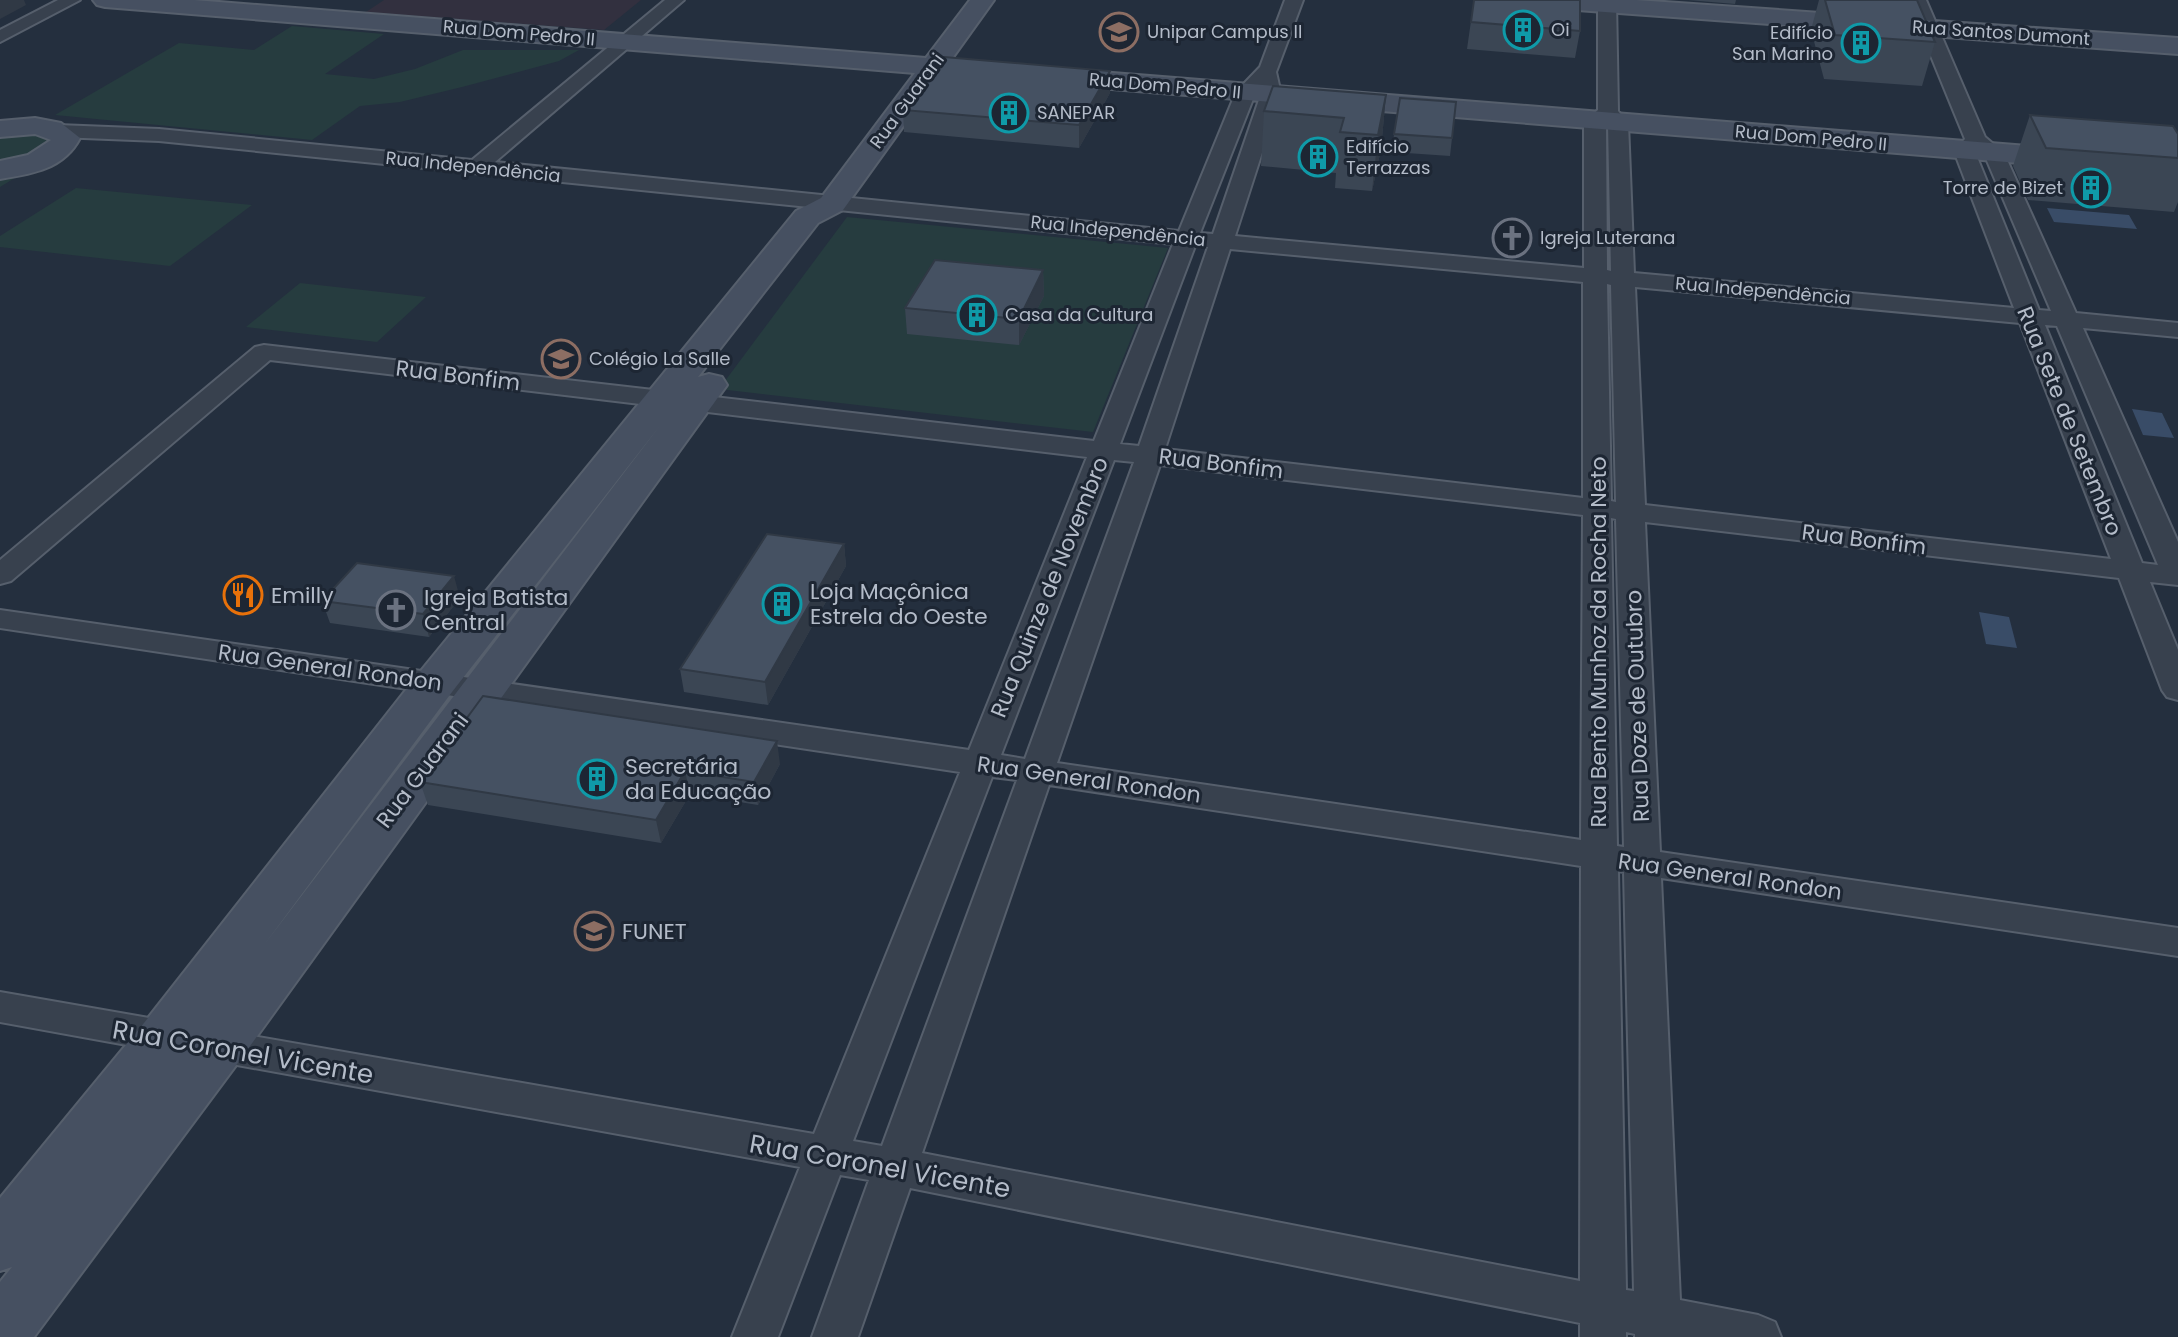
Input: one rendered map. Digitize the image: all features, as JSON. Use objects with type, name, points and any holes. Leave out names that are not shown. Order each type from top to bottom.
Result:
[{"type":"street","points":[[0,37],[71,0]]},
{"type":"street","name":"Rua Dom Pedro II","points":[[105,0],[932,67],[1262,85],[2178,167]]},
{"type":"street","points":[[477,167],[675,0]]},
{"type":"street","name":"Rua Guarani","points":[[0,1244],[164,1038],[436,682],[833,218],[832,204],[982,0]]},
{"type":"street","name":"Rua Quinze de Novembro","points":[[755,1337],[1187,238],[1262,85],[1294,0]]},
{"type":"street","name":"Rua Santos Dumont","points":[[1536,0],[1655,4],[2178,46]]},
{"type":"street","points":[[1917,0],[1978,148]]},
{"type":"street","name":"Rua Doze de Outubro","points":[[1607,2],[1609,277],[1631,512],[1658,1326]]},
{"type":"street","name":"Rua Quinze de Novembro","points":[[835,1337],[898,1167],[1224,242],[1262,85]]},
{"type":"street","points":[[0,123],[50,141]]},
{"type":"street","points":[[0,129],[50,141]]},
{"type":"street","name":"Rua Independência","points":[[50,141],[159,135],[1224,242],[2178,330]]},
{"type":"street","points":[[0,170],[50,141]]},
{"type":"street","points":[[0,197],[28,177],[50,141]]},
{"type":"street","name":"Rua Sete de Setembro","points":[[1978,148],[2027,316],[2178,690]]},
{"type":"street","name":"Rua Sete de Setembro","points":[[1978,148],[2067,319],[2178,576]]},
{"type":"street","name":"Rua Bento Munhoz da Rocha Neto","points":[[1603,1321],[1597,508],[1609,277]]},
{"type":"street","name":"Rua Bonfim","points":[[0,575],[264,352],[2178,576]]},
{"type":"street","name":"Rua Guarani","points":[[0,1331],[217,1048],[483,689],[679,401]]},
{"type":"street","name":"Rua General Rondon","points":[[0,619],[1037,770],[2178,942]]},
{"type":"street","name":"Rua Coronel Vicente","points":[[0,1007],[898,1167],[1603,1321],[1758,1337]]},
{"type":"shaded area","points":[[384,0],[641,0],[604,30],[366,12]]},
{"type":"green space","points":[[292,26],[384,34],[325,74],[374,79],[415,69],[463,50],[579,50],[559,61],[462,87],[400,102],[360,106],[312,140],[55,115],[179,43],[254,50]]},
{"type":"green space","points":[[0,125],[54,138],[36,165],[0,187]]},
{"type":"green space","points":[[76,188],[252,205],[170,266],[0,247],[0,236]]},
{"type":"green space","points":[[847,217],[1168,248],[1093,432],[719,389]]},
{"type":"green space","points":[[300,283],[426,297],[377,342],[246,327]]},
{"type":"water","points":[[2047,208],[2129,215],[2137,229],[2054,222]]},
{"type":"water","points":[[2132,409],[2162,413],[2174,438],[2143,435]]},
{"type":"water","points":[[1979,612],[2009,617],[2017,648],[1986,644]]},
{"type":"building","points":[[1474,0],[1580,0],[1580,31],[1471,22]]},
{"type":"building","points":[[1825,0],[1917,0],[1935,42],[1835,35]]},
{"type":"building","points":[[944,57],[1110,71],[1079,125],[903,110]]},
{"type":"building","points":[[1273,86],[1386,95],[1378,135],[1340,132],[1344,118],[1264,111]]},
{"type":"building","points":[[1400,98],[1456,102],[1452,138],[1394,134]]},
{"type":"building","points":[[2030,115],[2173,126],[2178,134],[2178,158],[2046,148]]},
{"type":"building","points":[[935,260],[1043,270],[1019,319],[905,308]]},
{"type":"building","name":"Loja Maçônica Estrela do Oeste","points":[[767,534],[844,544],[765,682],[680,669]]},
{"type":"building","points":[[357,563],[454,576],[423,614],[322,601]]},
{"type":"building","name":"Secretária da Educação","points":[[483,696],[777,741],[754,782],[685,771],[656,820],[420,782]]},
{"type":"place","name":"Oi","points":[[1523,30]]},
{"type":"place","name":"Unipar Campus II","points":[[1119,32]]},
{"type":"place","name":"Edifício San Marino","points":[[1861,43]]},
{"type":"place","name":"SANEPAR","points":[[1009,113]]},
{"type":"place","name":"Edifício Terrazzas","points":[[1318,157]]},
{"type":"place","name":"Torre de Bizet","points":[[2091,188]]},
{"type":"place","name":"Igreja Luterana","points":[[1512,238]]},
{"type":"place","name":"Casa da Cultura","points":[[977,315]]},
{"type":"place","name":"Colégio La Salle","points":[[561,359]]},
{"type":"place","name":"Emilly","points":[[243,595]]},
{"type":"place","name":"Loja Maçônica Estrela do Oeste","points":[[782,604]]},
{"type":"place","name":"Igreja Batista Central","points":[[396,610]]},
{"type":"place","name":"Secretária da Educação","points":[[597,779]]},
{"type":"place","name":"FUNET","points":[[594,931]]}]
